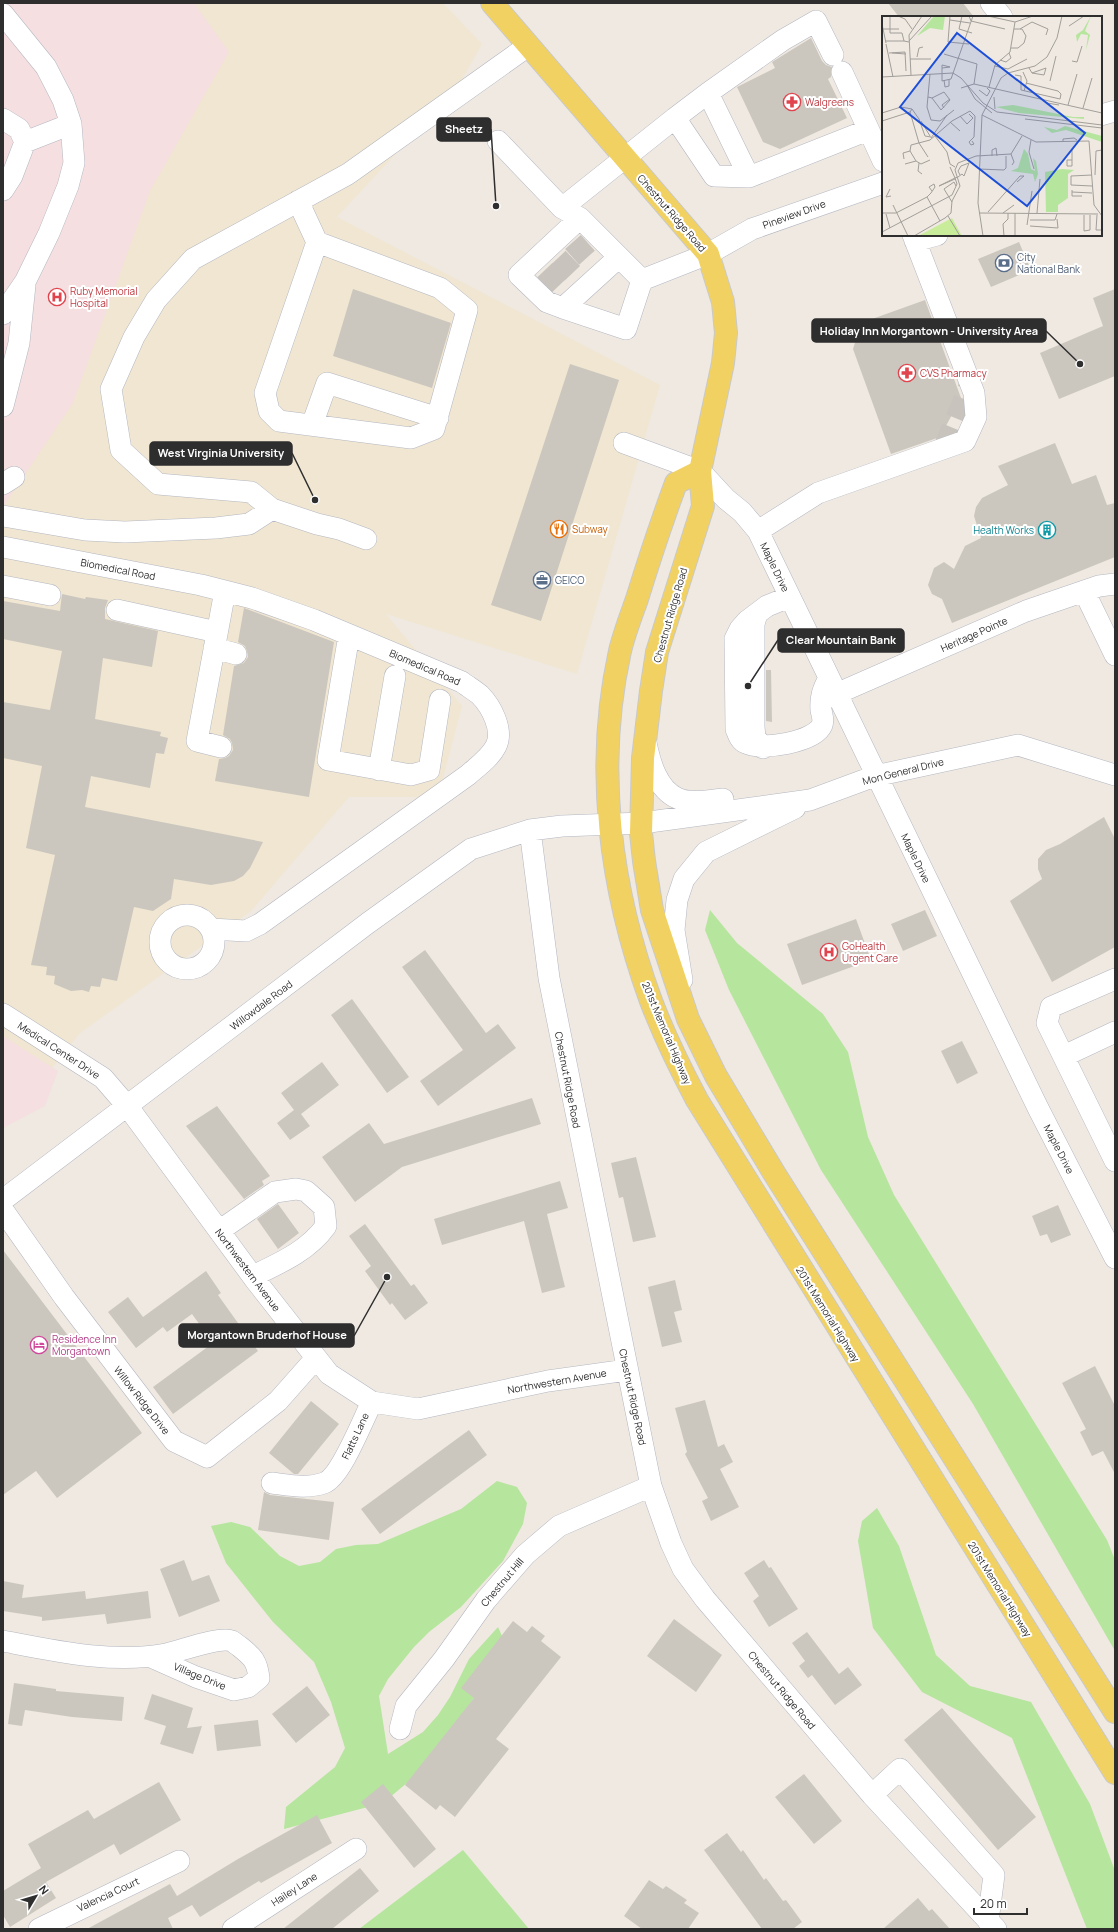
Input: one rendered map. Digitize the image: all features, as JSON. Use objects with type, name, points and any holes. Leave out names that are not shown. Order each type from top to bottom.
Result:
[{"type":"main road","name":"Chestnut Ridge Road","points":[[492,3],[708,254],[723,302],[726,333],[723,363],[700,471],[703,506],[658,652],[645,739],[642,823]]},
{"type":"main road","points":[[609,825],[607,776],[608,723],[620,651],[676,483],[700,471]]},
{"type":"main road","points":[[642,823],[644,860],[652,910],[688,1020],[716,1076],[774,1173],[1115,1712]]},
{"type":"main road","name":"201st Memorial Highway","points":[[609,825],[620,894],[632,942],[651,1001],[674,1055],[697,1100],[1115,1773]]},
{"type":"street","points":[[991,3],[1001,16]]},
{"type":"street","points":[[3,14],[46,67],[63,100],[71,124],[74,163],[68,186],[49,233],[25,282],[3,314]]},
{"type":"street","points":[[619,257],[579,285],[547,302],[519,275],[547,259],[569,237],[571,213],[624,158],[708,93],[783,40],[816,20],[882,159]]},
{"type":"street","points":[[824,35],[840,46],[853,72],[841,71]]},
{"type":"street","points":[[366,539],[339,529],[317,524],[272,509],[251,492],[158,484],[121,450],[111,389],[134,337],[156,300],[192,259],[348,174],[528,46]]},
{"type":"street","points":[[708,93],[749,177]]},
{"type":"street","points":[[1102,115],[1115,111]]},
{"type":"street","points":[[675,118],[714,176],[749,177],[868,130]]},
{"type":"street","points":[[3,119],[19,129],[25,142],[12,176],[3,190]]},
{"type":"street","points":[[25,142],[71,124]]},
{"type":"street","points":[[498,141],[642,280],[626,329],[579,285]]},
{"type":"street","name":"Pineview Drive","points":[[642,280],[708,254],[752,229],[882,183]]},
{"type":"street","points":[[298,201],[317,242],[265,393],[269,411],[279,421],[411,438],[434,429],[467,310],[440,288],[317,242]]},
{"type":"street","points":[[758,531],[818,493],[965,441],[976,417],[974,393],[914,238],[929,236]]},
{"type":"street","points":[[3,406],[11,339],[25,282]]},
{"type":"street","points":[[312,426],[327,383],[438,418]]},
{"type":"street","points":[[624,443],[700,471]]},
{"type":"street","name":"Maple Drive","points":[[700,471],[726,499],[742,512],[758,531],[875,776],[1038,1108],[1115,1258]]},
{"type":"street","points":[[3,516],[85,530],[125,532],[216,528],[250,524],[272,509]]},
{"type":"street","name":"Biomedical Road","points":[[3,547],[225,591],[252,598],[349,635],[462,682],[480,695],[492,711],[498,728],[497,744],[487,759],[468,775],[260,924],[246,931],[211,929]]},
{"type":"street","name":"Heritage Pointe","points":[[832,686],[1026,611],[1099,586],[1115,584]]},
{"type":"street","points":[[3,586],[50,595]]},
{"type":"street","points":[[221,747],[197,741],[225,591]]},
{"type":"street","points":[[1084,591],[1115,655]]},
{"type":"street","points":[[789,597],[773,603],[753,617],[754,727],[755,737],[759,747],[800,740],[812,736],[823,724],[821,692],[832,686]]},
{"type":"street","points":[[117,610],[216,640],[236,654]]},
{"type":"street","points":[[349,635],[328,760],[411,775],[429,770],[440,700]]},
{"type":"street","points":[[380,770],[394,676]]},
{"type":"street","points":[[645,739],[650,760],[658,779],[667,791],[678,799],[697,802],[767,796],[810,800]]},
{"type":"street","name":"Mon General Drive","points":[[642,823],[810,800],[875,776],[1018,745],[1115,774]]},
{"type":"street","points":[[688,1020],[674,930],[677,900],[684,878],[706,852],[810,800]]},
{"type":"street","points":[[530,830],[562,826],[642,823]]},
{"type":"street","name":"Willowdale Road","points":[[3,1200],[368,923],[471,849],[530,830]]},
{"type":"street","name":"Chestnut Ridge Road","points":[[530,830],[549,978],[575,1118],[650,1486],[670,1543],[684,1569],[705,1599],[872,1795],[992,1925]]},
{"type":"street","points":[[1115,979],[1051,1007],[1047,1023],[1115,1161]]},
{"type":"street","name":"Medical Center Drive","points":[[3,1014],[103,1078],[128,1106]]},
{"type":"street","points":[[1064,1056],[1115,1032]]},
{"type":"street","name":"Northwestern Avenue","points":[[128,1106],[219,1231],[328,1374],[372,1402],[418,1409],[548,1381],[627,1370]]},
{"type":"street","points":[[219,1231],[275,1192],[296,1189],[306,1191],[324,1207],[326,1226],[321,1234],[294,1256],[253,1276]]},
{"type":"street","name":"Willow Ridge Drive","points":[[3,1210],[64,1297],[174,1441],[207,1457],[278,1401],[316,1358]]},
{"type":"street","name":"Flatts Lane","points":[[272,1483],[308,1487],[326,1483],[342,1466],[372,1402]]},
{"type":"street","name":"Chestnut Hill","points":[[400,1729],[406,1706],[444,1659],[486,1600],[525,1555],[559,1526],[650,1486]]},
{"type":"street","points":[[3,1641],[49,1649],[112,1657],[152,1657]]},
{"type":"street","points":[[872,1795],[900,1769],[994,1875],[992,1925]]},
{"type":"street","name":"Hailey Lane","points":[[233,1929],[356,1849]]},
{"type":"street","name":"Valencia Court","points":[[38,1929],[179,1861]]},
{"type":"shaded area","points":[[3,3],[443,3],[482,44],[457,88],[337,217],[660,385],[577,674],[386,614],[462,706],[438,797],[349,797],[251,911],[80,1033],[3,1130]]},
{"type":"shaded area","name":"Ruby Memorial Hospital","points":[[3,3],[194,3],[229,52],[150,191],[73,403],[3,507]]},
{"type":"shaded area","points":[[3,1036],[58,1071],[45,1106],[3,1128]]},
{"type":"green space","points":[[710,910],[737,943],[823,1014],[848,1052],[868,1137],[894,1195],[1107,1540],[1115,1560],[1115,1651],[973,1404],[821,1170],[729,990],[705,930]]},
{"type":"green space","points":[[497,1481],[517,1487],[527,1503],[523,1524],[503,1561],[461,1607],[429,1632],[414,1647],[388,1679],[379,1696],[388,1754],[423,1732],[438,1715],[450,1697],[469,1659],[498,1627],[506,1645],[485,1683],[420,1772],[383,1803],[284,1829],[286,1807],[335,1767],[345,1748],[331,1702],[314,1662],[273,1622],[226,1563],[211,1526],[231,1522],[250,1527],[280,1556],[299,1566],[320,1562],[336,1549],[356,1545],[378,1544],[461,1509]]},
{"type":"green space","points":[[877,1508],[899,1546],[936,1655],[970,1686],[1031,1702],[1090,1804],[1115,1871],[1115,1929],[1087,1929],[1012,1738],[922,1692],[873,1628],[858,1541],[862,1521]]},
{"type":"green space","points":[[463,1850],[529,1929],[359,1929]]},
{"type":"building","points":[[888,3],[963,3],[973,16],[898,16]]},
{"type":"building","name":"Walgreens","points":[[811,38],[822,61],[826,65],[832,67],[831,77],[828,79],[847,118],[780,149],[763,142],[737,87],[775,68],[772,62]]},
{"type":"building","name":"City National Bank","points":[[1019,242],[1030,268],[1018,272],[1019,275],[991,287],[978,259]]},
{"type":"building","points":[[353,289],[451,323],[432,388],[333,356]]},
{"type":"building","points":[[1115,289],[1115,376],[1059,399],[1040,353],[1103,326],[1093,298]]},
{"type":"building","name":"CVS Pharmacy","points":[[925,300],[961,398],[940,437],[891,454],[853,349],[861,323]]},
{"type":"building","points":[[570,364],[619,380],[541,621],[491,605]]},
{"type":"building","name":"Health Works","points":[[1055,443],[1072,484],[1096,475],[1107,505],[1115,503],[1115,557],[952,623],[942,599],[932,594],[928,585],[934,568],[944,562],[954,569],[965,546],[981,538],[974,516],[976,507],[982,498],[1008,485],[998,466]]},
{"type":"building","points":[[62,594],[85,599],[86,597],[108,600],[105,608],[105,619],[158,631],[152,667],[103,658],[95,719],[161,732],[160,736],[168,738],[164,754],[156,753],[150,788],[91,776],[85,807],[263,842],[250,868],[243,876],[234,881],[211,885],[174,879],[171,899],[153,911],[134,907],[117,981],[102,978],[100,987],[91,986],[89,992],[82,990],[71,991],[54,984],[55,976],[46,975],[47,967],[31,965],[55,855],[26,848],[42,766],[3,758],[3,702],[50,710],[62,651],[3,639],[3,601],[60,611]]},
{"type":"building","points":[[244,608],[334,642],[309,797],[215,781],[219,759],[229,756],[233,750],[230,739],[223,735],[234,666],[244,663],[248,657],[245,646],[238,642]]},
{"type":"building","points":[[766,670],[771,670],[772,722],[766,721]]},
{"type":"building","points":[[1104,817],[1115,839],[1115,947],[1052,982],[1010,901],[1042,879],[1038,869],[1038,859],[1046,850],[1060,844]]},
{"type":"building","points":[[925,910],[937,936],[903,951],[891,924]]},
{"type":"building","name":"GoHealth Urgent Care","points":[[856,919],[871,960],[802,985],[787,944]]},
{"type":"building","points":[[425,950],[486,1033],[498,1024],[516,1048],[438,1106],[420,1081],[463,1050],[402,967]]},
{"type":"building","points":[[352,999],[409,1077],[387,1093],[331,1015]]},
{"type":"building","points":[[962,1041],[978,1073],[957,1084],[941,1051]]},
{"type":"building","points":[[322,1062],[339,1085],[301,1114],[310,1126],[290,1140],[277,1123],[294,1110],[281,1093]]},
{"type":"building","points":[[532,1098],[541,1124],[402,1167],[355,1202],[322,1157],[369,1123],[384,1144]]},
{"type":"building","points":[[217,1106],[270,1176],[262,1181],[264,1185],[244,1199],[186,1126]]},
{"type":"building","points":[[636,1157],[656,1237],[633,1242],[623,1197],[619,1198],[611,1163]]},
{"type":"building","points":[[560,1181],[568,1208],[547,1214],[565,1287],[542,1293],[524,1221],[442,1245],[434,1219]]},
{"type":"building","points":[[278,1204],[299,1233],[278,1249],[257,1219]]},
{"type":"building","points":[[1058,1205],[1071,1235],[1051,1243],[1047,1234],[1040,1236],[1032,1216]]},
{"type":"building","points":[[365,1224],[411,1286],[414,1284],[428,1303],[405,1320],[392,1303],[390,1305],[365,1271],[371,1266],[349,1236]]},
{"type":"building","name":"Residence Inn Morgantown","points":[[3,1250],[142,1433],[57,1498],[36,1471],[3,1495]]},
{"type":"building","points":[[206,1271],[221,1293],[218,1295],[258,1351],[173,1414],[153,1387],[213,1343],[192,1314],[167,1332],[163,1327],[136,1348],[108,1312],[128,1297],[143,1317]]},
{"type":"building","points":[[675,1280],[682,1310],[674,1312],[682,1342],[662,1347],[648,1287]]},
{"type":"building","points":[[1095,1366],[1115,1406],[1115,1474],[1103,1451],[1092,1456],[1080,1432],[1086,1429],[1062,1383]]},
{"type":"building","points":[[705,1400],[718,1447],[724,1444],[733,1462],[720,1469],[739,1507],[711,1521],[702,1501],[708,1498],[685,1454],[687,1452],[675,1408]]},
{"type":"building","points":[[311,1401],[339,1424],[298,1474],[294,1474],[269,1453]]},
{"type":"building","points":[[469,1430],[487,1455],[380,1534],[361,1509]]},
{"type":"building","points":[[264,1492],[270,1495],[334,1502],[329,1540],[258,1530]]},
{"type":"building","points":[[184,1560],[192,1581],[209,1575],[220,1601],[179,1617],[160,1569]]},
{"type":"building","points":[[764,1560],[769,1568],[771,1567],[798,1609],[769,1627],[753,1601],[759,1596],[744,1573]]},
{"type":"building","points":[[3,1581],[24,1585],[22,1598],[85,1591],[86,1599],[148,1591],[151,1618],[107,1624],[105,1614],[42,1621],[42,1617],[3,1611]]},
{"type":"building","points":[[674,1619],[722,1655],[696,1692],[647,1656]]},
{"type":"building","points":[[513,1621],[527,1632],[532,1626],[545,1636],[541,1641],[561,1657],[496,1739],[509,1749],[455,1817],[440,1805],[436,1810],[405,1785],[474,1698],[461,1688]]},
{"type":"building","points":[[807,1632],[839,1674],[848,1667],[862,1685],[835,1705],[812,1675],[808,1678],[799,1666],[805,1661],[792,1643]]},
{"type":"building","points":[[14,1683],[56,1689],[56,1691],[124,1697],[122,1721],[72,1717],[25,1710],[22,1726],[8,1724]]},
{"type":"building","points":[[307,1686],[330,1715],[296,1743],[272,1714]]},
{"type":"building","points":[[152,1694],[193,1708],[187,1728],[202,1726],[193,1754],[160,1744],[166,1726],[144,1719]]},
{"type":"building","points":[[942,1708],[1036,1817],[998,1850],[904,1740]]},
{"type":"building","points":[[258,1720],[261,1746],[217,1751],[214,1725]]},
{"type":"building","points":[[804,1774],[842,1821],[814,1844],[775,1797]]},
{"type":"building","points":[[159,1782],[181,1820],[120,1855],[114,1844],[46,1882],[56,1898],[10,1927],[3,1915],[3,1891],[41,1868],[28,1844],[88,1810],[94,1819]]},
{"type":"building","points":[[383,1784],[436,1849],[414,1868],[361,1802]]},
{"type":"building","points":[[317,1815],[332,1843],[261,1883],[259,1881],[200,1917],[192,1905],[168,1918],[173,1929],[87,1929],[170,1884],[177,1896],[238,1859]]},
{"type":"building","points":[[727,1833],[741,1852],[743,1850],[764,1880],[766,1878],[783,1901],[786,1900],[802,1922],[793,1929],[762,1929],[704,1850]]},
{"type":"building","points":[[360,1868],[379,1891],[332,1929],[283,1929]]},
{"type":"building","points":[[649,1880],[663,1889],[666,1886],[687,1900],[684,1903],[699,1913],[688,1929],[642,1929],[624,1916]]},
{"type":"building","points":[[918,1898],[929,1911],[932,1909],[950,1929],[883,1929]]},
{"type":"tunnel","points":[[573,242],[590,261]]},
{"type":"tunnel","points":[[558,258],[575,276]]},
{"type":"tunnel","points":[[545,270],[562,288]]},
{"type":"tunnel","points":[[944,447],[970,384]]},
{"type":"place","name":"Walgreens","points":[[792,102]]},
{"type":"place","name":"Sheetz","points":[[496,206]]},
{"type":"place","name":"City National Bank","points":[[1004,263]]},
{"type":"place","name":"Ruby Memorial Hospital","points":[[57,297]]},
{"type":"place","name":"Holiday Inn Morgantown - University Area","points":[[1080,364]]},
{"type":"place","name":"CVS Pharmacy","points":[[907,373]]},
{"type":"place","name":"West Virginia University","points":[[315,500]]},
{"type":"place","name":"Subway","points":[[559,529]]},
{"type":"place","name":"Health Works","points":[[1047,530]]},
{"type":"place","name":"GEICO","points":[[542,580]]},
{"type":"place","name":"Clear Mountain Bank","points":[[748,686]]},
{"type":"place","name":"GoHealth Urgent Care","points":[[829,952]]},
{"type":"place","name":"Morgantown Bruderhof House","points":[[387,1277]]},
{"type":"place","name":"Residence Inn Morgantown","points":[[39,1345]]}]
